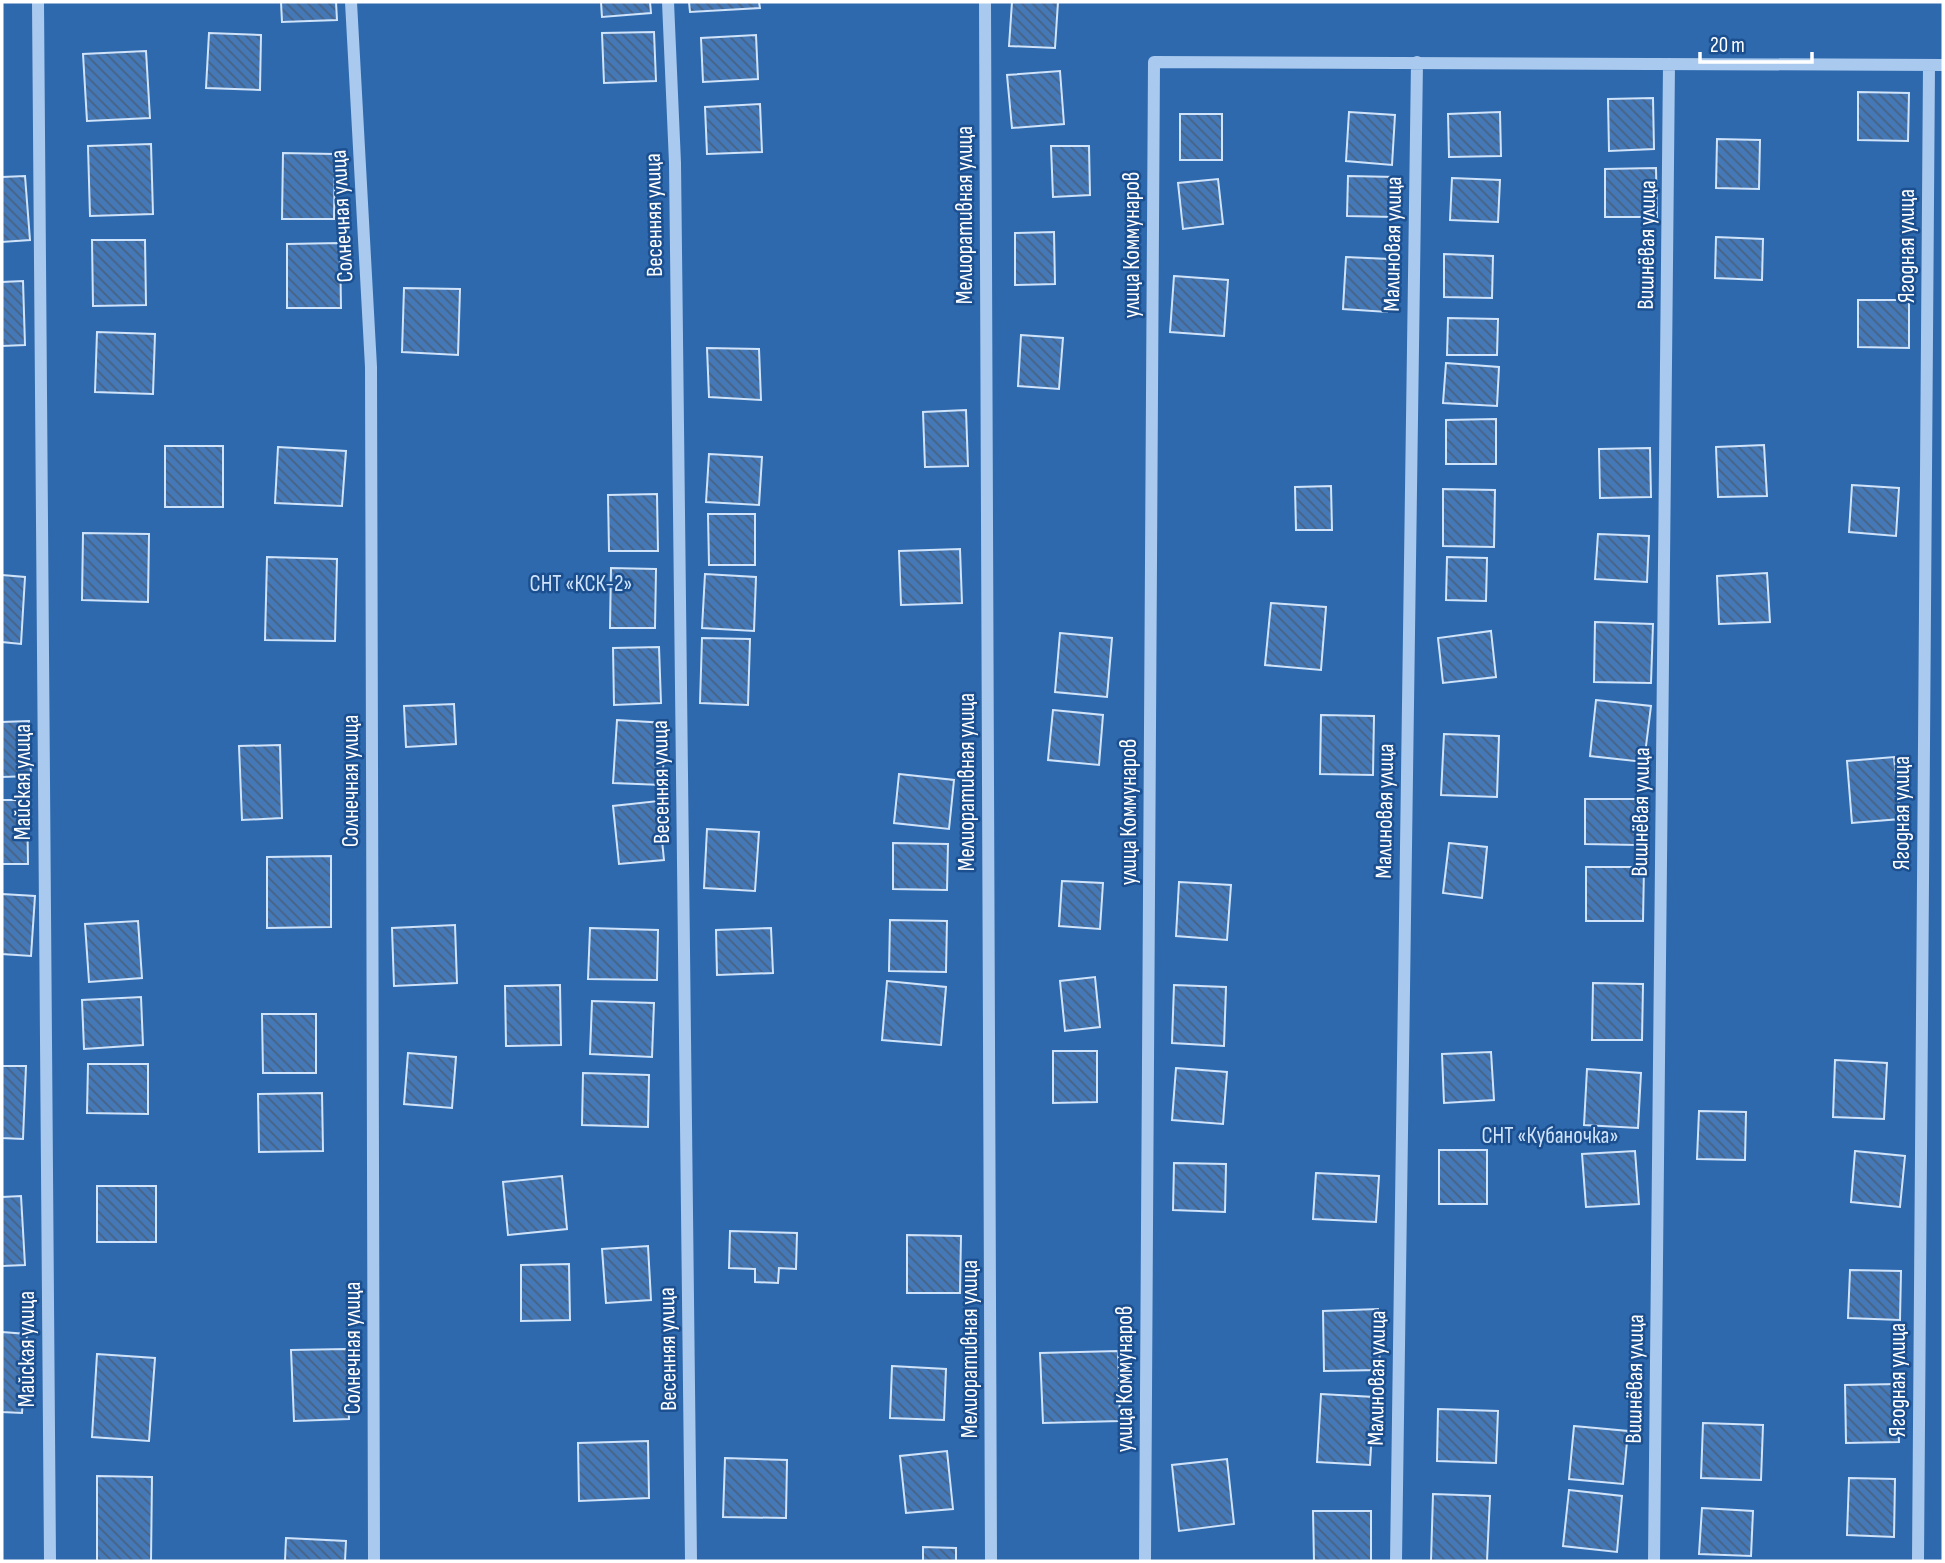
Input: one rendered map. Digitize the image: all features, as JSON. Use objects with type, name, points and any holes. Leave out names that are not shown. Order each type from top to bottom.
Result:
[{"type":"street","name":"Майская улица","points":[[38,2],[50,1561]]},
{"type":"street","name":"Солнечная улица","points":[[351,2],[371,368],[374,1561]]},
{"type":"street","name":"Весенняя улица","points":[[668,2],[675,163],[691,1561]]},
{"type":"street","name":"Мелиоративная улица","points":[[985,2],[991,1561]]},
{"type":"street","name":"улица Коммунаров","points":[[1145,1561],[1154,62],[1417,62]]},
{"type":"street","points":[[1417,62],[1943,65]]},
{"type":"street","name":"Малиновая улица","points":[[1396,1561],[1417,62]]},
{"type":"street","name":"Вишнёвая улица","points":[[1654,1561],[1670,64]]},
{"type":"street","name":"Ягодная улица","points":[[1918,1561],[1929,65]]},
{"type":"green space","points":[[2,2],[1943,2],[1943,1561],[2,1561]]},
{"type":"building","points":[[281,2],[336,2],[337,20],[282,22]]},
{"type":"building","points":[[601,2],[650,2],[651,13],[602,17]]},
{"type":"building","points":[[689,2],[759,2],[760,8],[690,12]]},
{"type":"building","points":[[1012,2],[1058,2],[1055,48],[1009,46]]},
{"type":"building","points":[[654,32],[656,81],[604,83],[602,33]]},
{"type":"building","points":[[209,33],[261,35],[260,90],[206,88]]},
{"type":"building","points":[[756,35],[758,79],[703,82],[701,38]]},
{"type":"building","points":[[146,51],[150,118],[87,121],[83,54]]},
{"type":"building","points":[[1060,71],[1064,124],[1012,128],[1007,75]]},
{"type":"building","points":[[1858,92],[1909,93],[1908,141],[1858,140]]},
{"type":"building","points":[[1653,98],[1654,149],[1609,151],[1608,99]]},
{"type":"building","points":[[760,104],[762,152],[707,154],[705,107]]},
{"type":"building","points":[[1349,112],[1395,115],[1392,165],[1346,161]]},
{"type":"building","points":[[1500,112],[1501,156],[1449,157],[1448,114]]},
{"type":"building","points":[[1180,114],[1222,114],[1222,160],[1180,160]]},
{"type":"building","points":[[1717,139],[1760,140],[1759,189],[1716,188]]},
{"type":"building","points":[[151,144],[153,214],[90,216],[88,146]]},
{"type":"building","points":[[1051,146],[1089,146],[1090,195],[1053,197]]},
{"type":"building","points":[[283,153],[335,154],[334,219],[282,219]]},
{"type":"building","points":[[1656,168],[1657,217],[1605,217],[1605,169]]},
{"type":"building","points":[[25,176],[30,240],[2,242],[2,177]]},
{"type":"building","points":[[1348,176],[1396,177],[1395,217],[1347,216]]},
{"type":"building","points":[[1452,178],[1500,180],[1498,222],[1450,220]]},
{"type":"building","points":[[1218,179],[1223,224],[1183,229],[1178,183]]},
{"type":"building","points":[[1054,232],[1055,284],[1015,285],[1015,233]]},
{"type":"building","points":[[1716,237],[1763,239],[1762,280],[1715,278]]},
{"type":"building","points":[[92,240],[145,240],[146,305],[93,306]]},
{"type":"building","points":[[340,243],[341,308],[287,308],[287,244]]},
{"type":"building","points":[[1444,254],[1493,256],[1492,298],[1444,297]]},
{"type":"building","points":[[1346,257],[1389,259],[1387,312],[1343,309]]},
{"type":"building","points":[[1174,276],[1228,280],[1224,336],[1170,332]]},
{"type":"building","points":[[23,281],[25,345],[2,346],[2,282]]},
{"type":"building","points":[[404,288],[460,289],[458,355],[402,352]]},
{"type":"building","points":[[1858,300],[1909,300],[1909,348],[1858,347]]},
{"type":"building","points":[[1448,318],[1498,319],[1497,355],[1447,355]]},
{"type":"building","points":[[97,332],[155,334],[153,394],[95,392]]},
{"type":"building","points":[[1021,335],[1063,338],[1059,389],[1018,386]]},
{"type":"building","points":[[707,348],[759,349],[761,400],[709,397]]},
{"type":"building","points":[[1446,363],[1499,367],[1497,406],[1443,403]]},
{"type":"building","points":[[966,410],[968,466],[925,467],[923,412]]},
{"type":"building","points":[[1496,419],[1496,464],[1446,464],[1446,420]]},
{"type":"building","points":[[1764,445],[1767,496],[1718,497],[1716,447]]},
{"type":"building","points":[[165,446],[223,446],[223,507],[165,507]]},
{"type":"building","points":[[278,447],[346,451],[342,506],[275,503]]},
{"type":"building","points":[[1650,448],[1651,497],[1600,498],[1599,449]]},
{"type":"building","points":[[709,454],[762,457],[759,505],[706,502]]},
{"type":"building","points":[[1852,485],[1899,488],[1896,536],[1849,532]]},
{"type":"building","points":[[1331,486],[1332,530],[1296,530],[1295,487]]},
{"type":"building","points":[[1443,489],[1495,490],[1494,547],[1443,546]]},
{"type":"building","points":[[657,494],[658,551],[609,551],[608,495]]},
{"type":"building","points":[[708,514],[755,514],[755,565],[709,565]]},
{"type":"building","points":[[83,533],[149,534],[148,602],[82,600]]},
{"type":"building","points":[[1598,534],[1649,536],[1647,582],[1595,579]]},
{"type":"building","points":[[960,549],[962,603],[901,605],[899,551]]},
{"type":"building","points":[[267,557],[337,559],[335,641],[265,640]]},
{"type":"building","points":[[1447,557],[1487,558],[1486,601],[1446,600]]},
{"type":"building","points":[[611,568],[656,569],[655,628],[610,628]]},
{"type":"building","points":[[1767,573],[1770,622],[1719,624],[1717,576]]},
{"type":"building","points":[[705,574],[756,577],[754,631],[702,628]]},
{"type":"building","points":[[2,575],[25,577],[21,644],[2,642]]},
{"type":"building","points":[[1271,603],[1326,607],[1321,670],[1265,665]]},
{"type":"building","points":[[1595,622],[1653,624],[1651,683],[1594,682]]},
{"type":"building","points":[[1491,631],[1496,677],[1443,683],[1438,638]]},
{"type":"building","points":[[1060,633],[1112,638],[1107,697],[1055,692]]},
{"type":"building","points":[[702,638],[750,639],[748,705],[700,703]]},
{"type":"building","points":[[659,647],[661,703],[614,705],[613,648]]},
{"type":"building","points":[[1596,700],[1651,706],[1644,762],[1590,756]]},
{"type":"building","points":[[454,704],[456,744],[406,747],[404,706]]},
{"type":"building","points":[[1053,710],[1103,715],[1099,765],[1048,760]]},
{"type":"building","points":[[1321,715],[1374,716],[1373,775],[1320,774]]},
{"type":"building","points":[[617,720],[666,723],[662,785],[613,783]]},
{"type":"building","points":[[29,721],[31,776],[2,777],[2,722]]},
{"type":"building","points":[[1444,734],[1499,736],[1497,797],[1441,795]]},
{"type":"building","points":[[280,745],[282,818],[242,820],[239,746]]},
{"type":"building","points":[[1894,757],[1900,819],[1852,823],[1847,761]]},
{"type":"building","points":[[899,774],[954,780],[949,829],[894,823]]},
{"type":"building","points":[[1585,799],[1638,799],[1637,845],[1585,844]]},
{"type":"building","points":[[2,800],[27,800],[28,864],[2,864]]},
{"type":"building","points":[[658,801],[664,860],[619,864],[613,806]]},
{"type":"building","points":[[707,829],[759,832],[755,891],[704,888]]},
{"type":"building","points":[[893,843],[948,844],[947,890],[893,889]]},
{"type":"building","points":[[1449,843],[1487,847],[1482,898],[1443,893]]},
{"type":"building","points":[[331,856],[331,927],[267,928],[267,857]]},
{"type":"building","points":[[1586,867],[1644,867],[1643,921],[1586,921]]},
{"type":"building","points":[[1062,881],[1103,883],[1100,929],[1059,926]]},
{"type":"building","points":[[1179,882],[1231,885],[1227,940],[1176,936]]},
{"type":"building","points":[[2,894],[35,896],[31,956],[2,954]]},
{"type":"building","points":[[890,920],[947,921],[946,972],[889,971]]},
{"type":"building","points":[[138,921],[142,978],[89,982],[85,924]]},
{"type":"building","points":[[455,925],[457,983],[394,986],[392,928]]},
{"type":"building","points":[[590,928],[658,930],[657,980],[588,979]]},
{"type":"building","points":[[771,928],[773,973],[717,975],[716,930]]},
{"type":"building","points":[[1095,977],[1100,1027],[1065,1031],[1060,981]]},
{"type":"building","points":[[887,981],[946,987],[941,1045],[882,1040]]},
{"type":"building","points":[[1593,983],[1643,984],[1642,1040],[1592,1040]]},
{"type":"building","points":[[560,985],[561,1045],[506,1046],[505,986]]},
{"type":"building","points":[[1174,985],[1226,987],[1224,1046],[1172,1043]]},
{"type":"building","points":[[141,997],[143,1045],[84,1049],[82,1000]]},
{"type":"building","points":[[592,1001],[654,1003],[652,1057],[590,1054]]},
{"type":"building","points":[[262,1014],[316,1014],[316,1073],[263,1073]]},
{"type":"building","points":[[1053,1051],[1097,1051],[1097,1102],[1053,1103]]},
{"type":"building","points":[[1491,1052],[1494,1100],[1444,1103],[1442,1054]]},
{"type":"building","points":[[408,1053],[456,1057],[452,1108],[404,1104]]},
{"type":"building","points":[[1835,1060],[1887,1063],[1884,1119],[1833,1117]]},
{"type":"building","points":[[88,1064],[148,1064],[148,1114],[87,1113]]},
{"type":"building","points":[[2,1066],[26,1066],[23,1139],[2,1138]]},
{"type":"building","points":[[1176,1068],[1227,1072],[1223,1124],[1172,1120]]},
{"type":"building","points":[[1587,1069],[1641,1073],[1638,1128],[1584,1125]]},
{"type":"building","points":[[583,1073],[649,1075],[648,1127],[582,1125]]},
{"type":"building","points":[[322,1093],[323,1151],[259,1152],[258,1094]]},
{"type":"building","points":[[1699,1111],[1746,1112],[1745,1160],[1697,1159]]},
{"type":"building","points":[[1439,1150],[1487,1150],[1487,1204],[1439,1204]]},
{"type":"building","points":[[1635,1151],[1639,1204],[1586,1207],[1582,1154]]},
{"type":"building","points":[[1855,1151],[1905,1156],[1900,1207],[1851,1202]]},
{"type":"building","points":[[1174,1163],[1226,1164],[1225,1212],[1173,1210]]},
{"type":"building","points":[[1316,1173],[1379,1176],[1376,1222],[1313,1219]]},
{"type":"building","points":[[562,1176],[567,1229],[508,1235],[503,1182]]},
{"type":"building","points":[[97,1186],[156,1186],[156,1242],[97,1242]]},
{"type":"building","points":[[21,1196],[25,1265],[2,1266],[2,1197]]},
{"type":"building","points":[[730,1231],[797,1233],[796,1269],[779,1268],[778,1283],[755,1282],[755,1269],[729,1268]]},
{"type":"building","points":[[907,1235],[961,1236],[960,1293],[907,1293]]},
{"type":"building","points":[[648,1246],[651,1300],[606,1303],[602,1249]]},
{"type":"building","points":[[569,1264],[570,1320],[521,1321],[521,1265]]},
{"type":"building","points":[[1850,1270],[1901,1271],[1900,1320],[1848,1318]]},
{"type":"building","points":[[1378,1309],[1380,1370],[1324,1371],[1323,1311]]},
{"type":"building","points":[[2,1332],[27,1334],[22,1413],[2,1412]]},
{"type":"building","points":[[347,1349],[349,1419],[294,1421],[291,1350]]},
{"type":"building","points":[[1118,1351],[1120,1421],[1043,1423],[1040,1353]]},
{"type":"building","points":[[97,1354],[155,1358],[149,1441],[92,1437]]},
{"type":"building","points":[[892,1366],[946,1369],[944,1420],[890,1418]]},
{"type":"building","points":[[1897,1384],[1899,1442],[1846,1443],[1845,1385]]},
{"type":"building","points":[[1321,1394],[1374,1397],[1370,1465],[1317,1462]]},
{"type":"building","points":[[1438,1409],[1498,1411],[1496,1463],[1437,1461]]},
{"type":"building","points":[[1703,1423],[1763,1425],[1761,1480],[1701,1478]]},
{"type":"building","points":[[1574,1426],[1628,1431],[1623,1484],[1569,1479]]},
{"type":"building","points":[[648,1441],[649,1498],[579,1501],[578,1443]]},
{"type":"building","points":[[947,1451],[953,1509],[906,1513],[900,1456]]},
{"type":"building","points":[[725,1458],[787,1460],[786,1518],[723,1517]]},
{"type":"building","points":[[1227,1459],[1234,1524],[1179,1531],[1172,1465]]},
{"type":"building","points":[[97,1476],[152,1477],[151,1561],[97,1561]]},
{"type":"building","points":[[1849,1478],[1895,1479],[1894,1537],[1847,1535]]},
{"type":"building","points":[[1569,1490],[1622,1496],[1617,1552],[1563,1546]]},
{"type":"building","points":[[1433,1494],[1490,1496],[1487,1561],[1431,1561]]},
{"type":"building","points":[[1702,1508],[1753,1511],[1751,1556],[1699,1554]]},
{"type":"building","points":[[1313,1511],[1371,1511],[1371,1561],[1314,1561]]},
{"type":"building","points":[[286,1538],[346,1541],[345,1561],[285,1561]]},
{"type":"building","points":[[923,1547],[956,1548],[956,1561],[923,1561]]},
{"type":"park label","name":"СНТ «КСК-2»","points":[[581,584]]},
{"type":"park label","name":"СНТ «Кубаночка»","points":[[1550,1136]]}]
